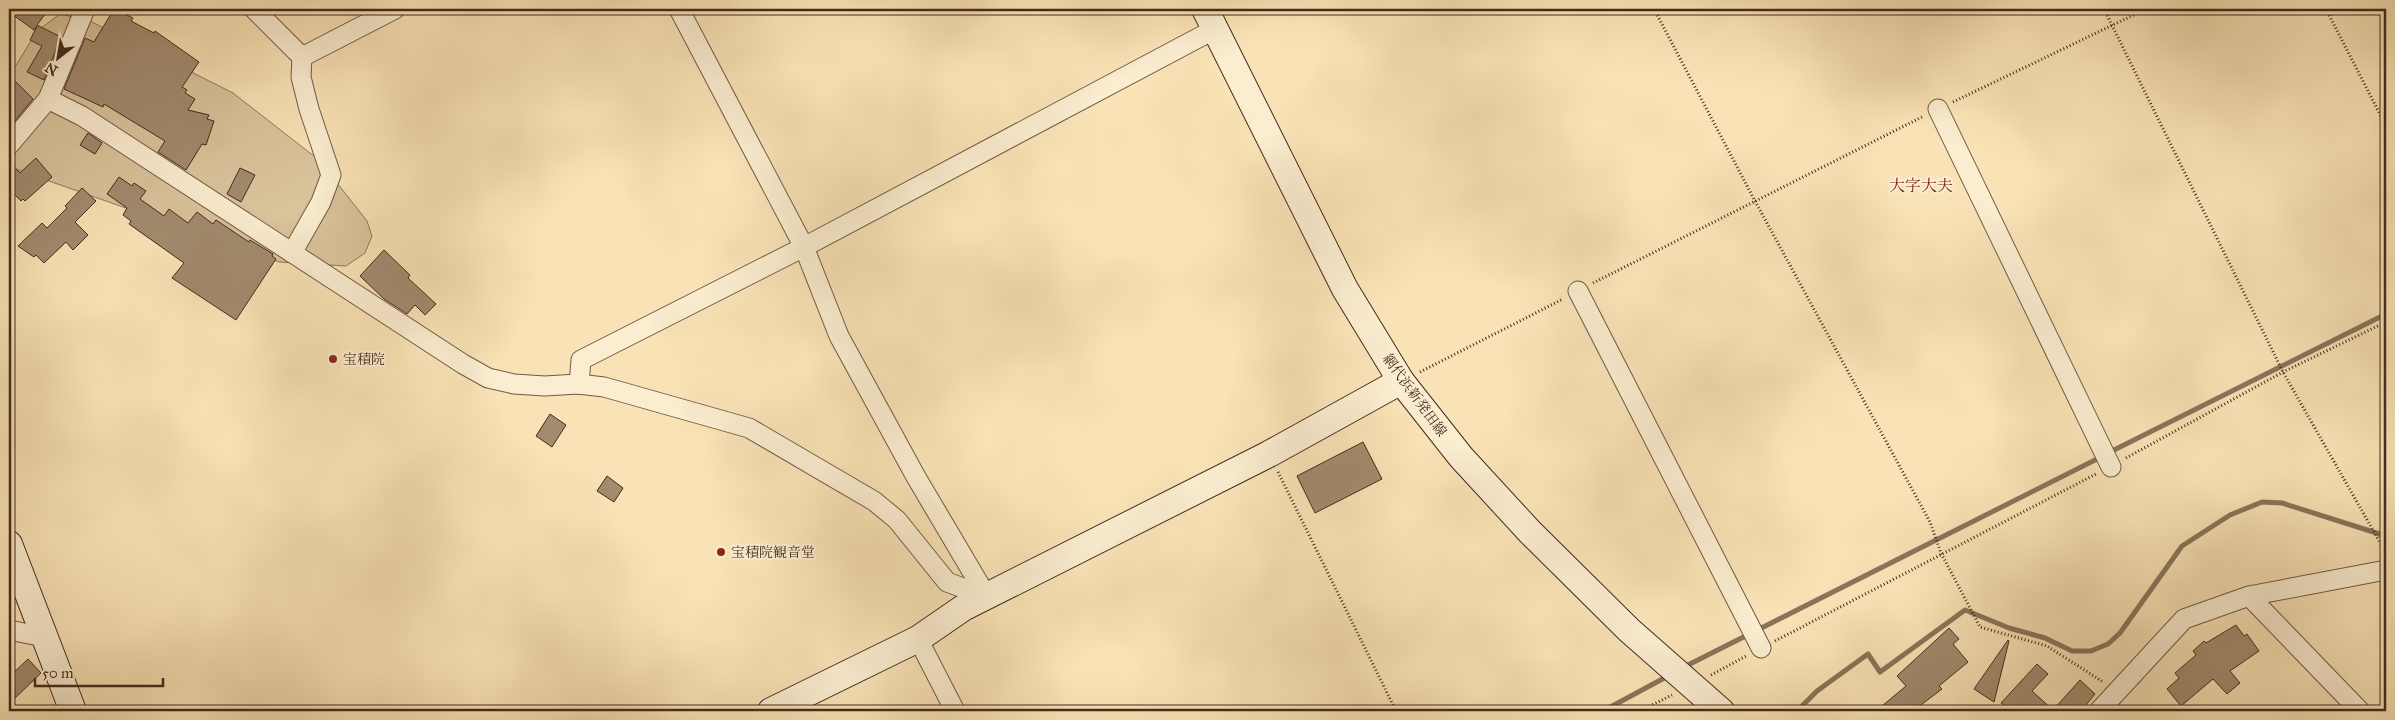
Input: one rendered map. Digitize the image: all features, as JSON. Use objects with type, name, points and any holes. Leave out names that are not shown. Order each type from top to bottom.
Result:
[{"type":"street","points":[[9,145],[48,99],[86,9]]},
{"type":"street","points":[[254,9],[302,57],[301,77],[331,175],[321,202],[292,253]]},
{"type":"street","points":[[302,57],[395,9]]},
{"type":"street","points":[[678,9],[804,247],[839,336],[916,477],[987,597]]},
{"type":"street","points":[[579,384],[581,360],[804,247],[1210,19]]},
{"type":"street","name":"網代浜新発田線","points":[[1210,19],[1345,289],[1401,381],[1461,457],[1530,532],[1629,630],[1721,711]]},
{"type":"street","points":[[48,99],[82,116],[463,364],[488,378],[514,384],[545,386],[579,384],[604,387],[652,399],[749,428],[874,501],[897,520],[948,582],[987,597]]},
{"type":"street","points":[[1938,109],[2111,466]]},
{"type":"street","points":[[1578,291],[1761,648]]},
{"type":"street","points":[[771,711],[918,639],[963,608],[1269,454],[1401,381]]},
{"type":"street","points":[[9,544],[73,711]]},
{"type":"street","points":[[2099,711],[2184,619],[2249,596],[2386,570]]},
{"type":"street","points":[[2249,596],[2360,711]]},
{"type":"street","points":[[9,630],[44,637]]},
{"type":"street","points":[[918,639],[955,711]]},
{"type":"path","points":[[1654,9],[1755,201],[1930,522],[1941,553],[1980,627],[2048,646],[2118,692]]},
{"type":"path","points":[[2104,9],[2283,372],[2386,553]]},
{"type":"path","points":[[1401,381],[1938,109],[2146,9]]},
{"type":"path","points":[[2326,9],[2386,126]]},
{"type":"path","points":[[1640,711],[2111,466],[2283,372],[2386,322]]},
{"type":"path","points":[[1269,454],[1396,711]]},
{"type":"shaded area","points":[[60,14],[90,21],[233,93],[319,160],[367,221],[372,236],[365,253],[346,266],[279,262],[15,169],[9,163],[9,77],[37,31]]},
{"type":"building","points":[[9,9],[49,9],[37,25],[61,37],[44,80],[27,72],[42,46],[30,40],[37,26],[34,30],[9,12]]},
{"type":"building","points":[[114,9],[133,18],[131,21],[154,33],[155,31],[199,62],[182,87],[187,90],[185,93],[195,99],[188,110],[209,115],[207,119],[214,121],[206,145],[202,144],[186,170],[158,152],[165,141],[104,104],[103,107],[64,89],[85,38],[94,42]]},
{"type":"building","points":[[9,75],[33,99],[9,128]]},
{"type":"building","points":[[88,133],[102,143],[95,154],[80,145]]},
{"type":"building","points":[[36,158],[52,177],[25,201],[23,199],[21,201],[9,189],[9,161],[20,173]]},
{"type":"building","points":[[240,168],[255,175],[241,202],[227,194]]},
{"type":"building","points":[[119,177],[132,186],[134,183],[146,191],[140,199],[164,216],[169,209],[188,223],[197,212],[213,224],[216,220],[249,242],[250,240],[273,254],[272,256],[276,259],[236,320],[172,278],[184,263],[129,224],[131,221],[123,215],[127,208],[107,194]]},
{"type":"building","points":[[82,188],[96,201],[75,222],[88,235],[73,250],[66,242],[44,263],[36,255],[34,257],[18,246],[42,223],[47,228],[67,208],[65,206]]},
{"type":"building","points":[[384,250],[410,275],[408,278],[436,304],[425,315],[415,305],[407,314],[384,299],[360,276]]},
{"type":"building","points":[[550,414],[566,425],[552,447],[536,436]]},
{"type":"building","points":[[1363,442],[1382,479],[1315,513],[1297,476]]},
{"type":"building","points":[[607,476],[623,488],[614,502],[597,491]]},
{"type":"building","points":[[2236,625],[2244,636],[2247,634],[2259,651],[2230,671],[2240,683],[2227,694],[2213,679],[2181,706],[2167,689],[2179,678],[2175,673],[2196,655],[2193,651],[2204,641],[2206,643]]},
{"type":"building","points":[[1949,628],[1959,639],[1953,644],[1968,662],[1939,686],[1942,689],[1913,711],[1876,711],[1906,686],[1897,676]]},
{"type":"building","points":[[2009,641],[1994,702],[1974,689]]},
{"type":"building","points":[[28,659],[41,673],[9,704],[9,677]]},
{"type":"building","points":[[2037,664],[2048,674],[2032,691],[2053,710],[2080,680],[2095,694],[2081,711],[2011,711],[2001,703]]},
{"type":"waterway","points":[[2108,453],[2386,314]]},
{"type":"waterway","points":[[1682,668],[2101,457]]},
{"type":"waterway","points":[[1797,711],[1817,691],[1868,654],[1880,672],[1965,610],[2009,628],[2045,638],[2072,651],[2091,651],[2108,644],[2120,633],[2182,546],[2230,515],[2262,502],[2282,503],[2386,536]]},
{"type":"waterway","points":[[1603,711],[1668,676]]},
{"type":"place","name":"宝積院","points":[[333,359]]},
{"type":"place","name":"宝積院観音堂","points":[[721,552]]},
{"type":"district","name":"大字大夫","points":[[1921,185]]}]
